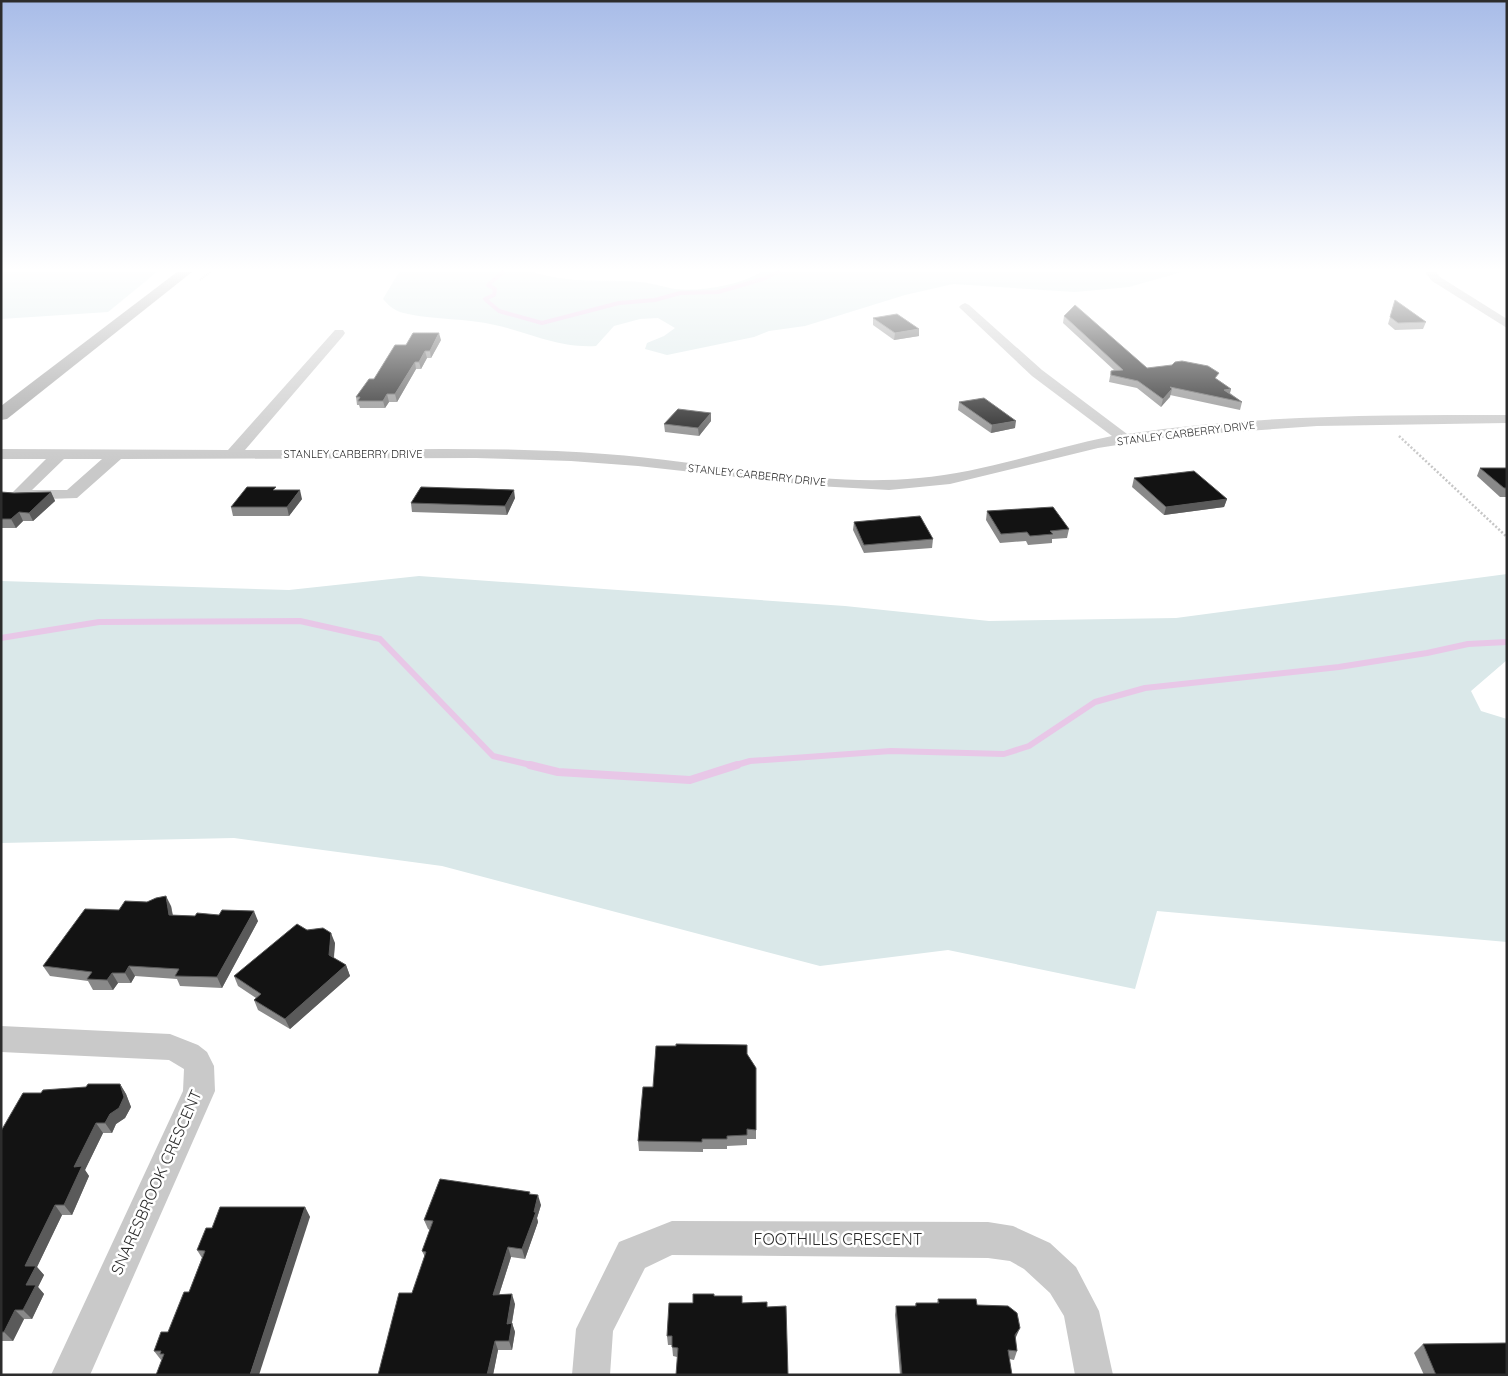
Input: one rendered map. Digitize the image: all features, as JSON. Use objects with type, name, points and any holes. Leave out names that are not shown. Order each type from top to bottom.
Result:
[{"type":"main road","points":[[1,415],[103,336]]},
{"type":"street","points":[[233,454],[336,336]]},
{"type":"street","points":[[997,336],[1037,373],[1125,439]]},
{"type":"street","name":"STANLEY CARBERRY DRIVE","points":[[1,454],[515,454],[604,458],[806,482],[890,485],[932,482],[974,475],[1125,439],[1300,421],[1507,419]]},
{"type":"street","points":[[60,454],[18,495],[71,495],[117,454]]},
{"type":"street","name":"SNARESBROOK CRESCENT","points":[[1,1039],[170,1047],[192,1055],[201,1070],[199,1091],[70,1375]]},
{"type":"street","name":"FOOTHILLS CRESCENT","points":[[591,1375],[595,1329],[632,1255],[672,1238],[682,1238],[988,1240],[1013,1244],[1037,1256],[1063,1280],[1081,1311],[1094,1375]]},
{"type":"path","points":[[1382,420],[1507,537]]},
{"type":"shaded area","points":[[535,336],[605,336],[596,346],[569,345]]},
{"type":"shaded area","points":[[663,336],[756,336],[667,355],[645,349],[647,343]]},
{"type":"shaded area","points":[[1507,574],[1507,660],[1471,691],[1481,711],[1507,719],[1507,942],[1157,911],[1135,989],[948,950],[820,966],[442,866],[234,838],[1,843],[1,581],[289,590],[419,576],[845,606],[989,621],[1176,618]]},
{"type":"building","points":[[411,336],[437,336],[430,351],[425,351],[419,362],[415,362],[395,394],[387,394],[383,401],[358,401],[360,397],[356,397],[369,379],[374,379],[395,345],[406,345]]},
{"type":"building","points":[[1086,336],[1111,336],[1147,368],[1172,365],[1175,362],[1182,361],[1208,366],[1219,373],[1215,378],[1231,389],[1224,390],[1242,402],[1170,387],[1172,389],[1163,399],[1138,381],[1111,375],[1111,371],[1123,370]]},
{"type":"building","points":[[984,398],[1016,421],[992,425],[959,402]]},
{"type":"building","points":[[678,409],[711,413],[698,428],[664,424]]},
{"type":"building","points":[[1480,468],[1507,468],[1507,488],[1504,488]]},
{"type":"building","points":[[1194,471],[1227,499],[1166,507],[1134,478]]},
{"type":"building","points":[[247,487],[276,487],[273,490],[300,490],[287,507],[231,507]]},
{"type":"building","points":[[421,487],[514,490],[505,506],[411,503]]},
{"type":"building","points":[[1,492],[51,492],[29,513],[19,512],[11,519],[1,519]]},
{"type":"building","points":[[1053,507],[1069,529],[1050,531],[1053,534],[1030,536],[1027,532],[1001,534],[987,511]]},
{"type":"building","points":[[920,516],[933,539],[864,545],[854,522]]},
{"type":"building","points":[[166,896],[169,915],[195,916],[197,913],[219,915],[222,910],[254,911],[217,977],[175,976],[179,969],[129,966],[125,973],[112,973],[107,980],[87,979],[92,972],[43,966],[85,909],[119,910],[125,901],[147,902]]},
{"type":"building","points":[[297,924],[307,930],[323,928],[331,933],[329,955],[346,965],[285,1019],[254,1000],[261,994],[234,976]]},
{"type":"building","points":[[676,1044],[747,1045],[747,1054],[756,1068],[756,1130],[747,1129],[747,1135],[727,1136],[727,1139],[702,1139],[702,1142],[638,1141],[643,1087],[653,1087],[656,1046],[676,1046]]},
{"type":"building","points":[[88,1084],[120,1084],[124,1097],[119,1108],[110,1114],[105,1123],[96,1123],[74,1167],[82,1166],[64,1205],[55,1205],[25,1266],[36,1266],[26,1285],[36,1285],[23,1310],[15,1310],[4,1332],[1,1332],[1,1131],[23,1093],[41,1093],[43,1090],[86,1087]]},
{"type":"building","points":[[440,1179],[530,1192],[529,1194],[538,1195],[534,1212],[536,1212],[522,1249],[508,1247],[493,1295],[512,1294],[507,1324],[512,1323],[509,1341],[495,1341],[487,1375],[378,1375],[399,1293],[412,1293],[426,1252],[422,1251],[433,1221],[424,1220]]},
{"type":"building","points":[[220,1207],[305,1207],[250,1375],[156,1375],[164,1354],[160,1354],[161,1351],[154,1351],[161,1332],[168,1332],[184,1292],[189,1292],[205,1251],[197,1250],[206,1228],[212,1228]]},
{"type":"building","points":[[693,1294],[742,1296],[742,1303],[767,1302],[767,1307],[786,1306],[788,1375],[676,1375],[678,1348],[672,1347],[672,1336],[667,1336],[669,1303],[693,1303]]},
{"type":"building","points":[[938,1299],[976,1299],[977,1305],[1008,1306],[1017,1313],[1020,1328],[1015,1335],[1017,1351],[1008,1350],[1012,1375],[902,1375],[896,1306],[916,1306],[916,1303],[939,1303]]},
{"type":"building","points":[[1507,1343],[1507,1375],[1436,1375],[1423,1344]]},
{"type":"waterway","points":[[1,638],[99,622],[300,621],[380,639],[493,756],[535,766]]},
{"type":"waterway","points":[[733,766],[750,761],[891,751],[1004,754],[1029,746],[1095,702],[1145,688],[1339,667],[1427,653],[1468,644],[1507,642]]},
{"type":"waterway","points":[[530,765],[558,772],[690,780],[737,765]]}]
